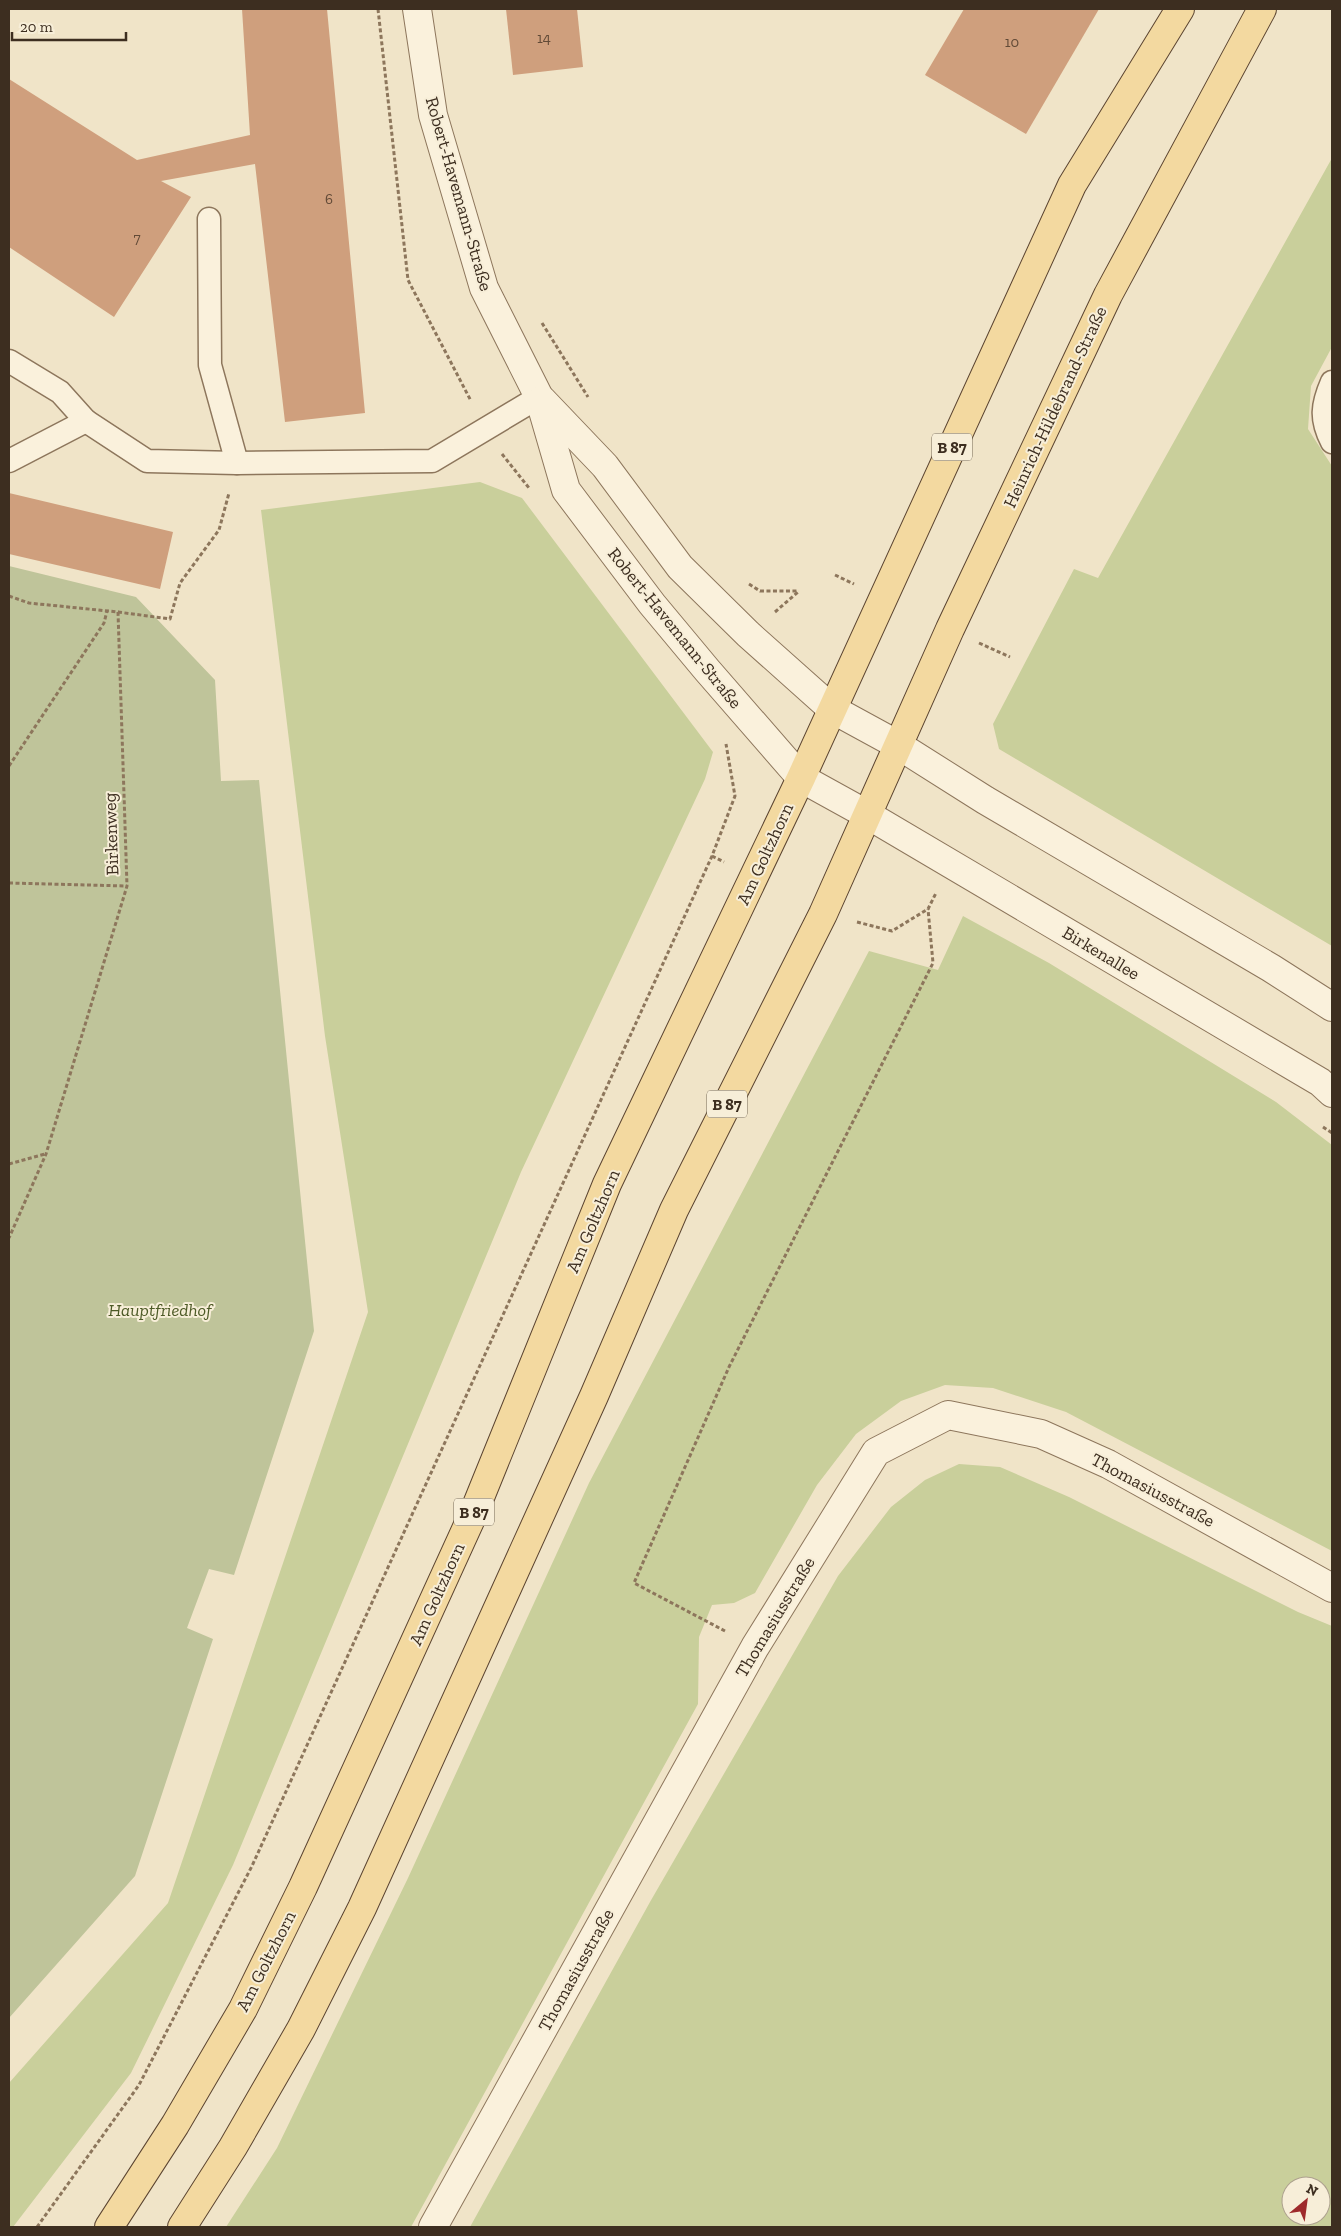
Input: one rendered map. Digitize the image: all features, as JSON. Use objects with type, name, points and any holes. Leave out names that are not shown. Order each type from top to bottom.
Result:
[{"type":"main road","name":"B 87","points":[[802,778],[1072,185],[1180,9]]},
{"type":"main road","name":"Heinrich-Hildebrand-Straße","points":[[868,815],[950,629],[1108,295],[1262,9]]},
{"type":"main road","name":"Am Goltzhorn","points":[[109,2227],[176,2126],[238,2017],[303,1887],[474,1512],[607,1184],[802,778]]},
{"type":"main road","name":"B 87","points":[[182,2227],[233,2147],[301,2029],[362,1908],[590,1406],[674,1210],[822,914],[868,815]]},
{"type":"street","name":"Robert-Havemann-Straße","points":[[418,9],[433,115],[484,288],[539,397],[566,490],[652,604],[802,778],[868,815]]},
{"type":"street","name":"Robert-Havemann-Straße","points":[[539,397],[605,466],[680,567],[748,634],[832,709],[898,744]]},
{"type":"street","points":[[898,744],[985,800],[1271,968],[1332,1007]]},
{"type":"street","name":"Birkenallee","points":[[868,815],[1312,1077],[1332,1093]]},
{"type":"street","name":"Thomasiusstraße","points":[[434,2227],[755,1647],[876,1452],[948,1415],[1041,1434],[1108,1464],[1332,1588]]},
{"type":"lane","points":[[209,220],[210,365],[237,463]]},
{"type":"lane","points":[[9,361],[60,392],[86,421],[147,461],[237,463],[432,461],[539,397]]},
{"type":"lane","points":[[1332,382],[1324,399],[1324,426],[1332,442]]},
{"type":"lane","points":[[9,461],[86,421]]},
{"type":"path","points":[[378,9],[408,280],[485,430],[503,454]]},
{"type":"path","points":[[538,317],[590,399]]},
{"type":"path","points":[[9,596],[29,604],[170,619],[180,583],[218,530],[237,463]]},
{"type":"path","points":[[745,582],[760,591],[799,591]]},
{"type":"path","points":[[9,766],[104,623],[107,611]]},
{"type":"path","name":"Birkenweg","points":[[9,1238],[46,1154],[127,886],[118,612]]},
{"type":"path","points":[[37,2227],[139,2085],[252,1866],[712,856],[735,796],[724,736]]},
{"type":"path","points":[[9,883],[127,886]]},
{"type":"path","points":[[755,1647],[634,1584],[729,1367],[933,963],[928,909]]},
{"type":"path","points":[[9,1164],[46,1154]]},
{"type":"green space","points":[[1332,158],[1332,347],[1311,386],[1308,429],[1332,466],[1332,946],[999,749],[993,724],[1074,569],[1098,578]]},
{"type":"green space","points":[[480,482],[522,498],[713,752],[705,779],[521,1172],[233,1865],[131,2073],[13,2227],[9,2227],[9,2083],[168,1903],[368,1312],[325,1036],[261,510]]},
{"type":"green space","name":"Hauptfriedhof","points":[[9,566],[136,597],[215,680],[221,781],[259,780],[314,1331],[234,1575],[209,1569],[187,1628],[213,1639],[135,1876],[9,2018]]},
{"type":"green space","points":[[963,916],[1049,963],[1276,1102],[1332,1145],[1332,1551],[1066,1412],[993,1388],[945,1385],[901,1401],[856,1434],[817,1485],[755,1593],[734,1603],[712,1605],[699,1637],[698,1704],[411,2227],[226,2227],[277,2148],[408,1878],[589,1483],[869,951],[938,970]]},
{"type":"green space","points":[[959,1464],[1000,1467],[1069,1497],[1298,1612],[1332,1626],[1332,2227],[470,2227],[650,1902],[838,1576],[891,1507],[925,1480]]},
{"type":"building","points":[[242,9],[327,9],[365,413],[285,422],[255,164],[161,181],[191,197],[114,317],[9,247],[9,79],[137,160],[250,135]]},
{"type":"building","points":[[506,9],[577,9],[583,67],[513,75]]},
{"type":"building","points":[[964,9],[1099,9],[1026,134],[925,75]]},
{"type":"building","points":[[9,493],[173,532],[160,589],[9,554]]}]
